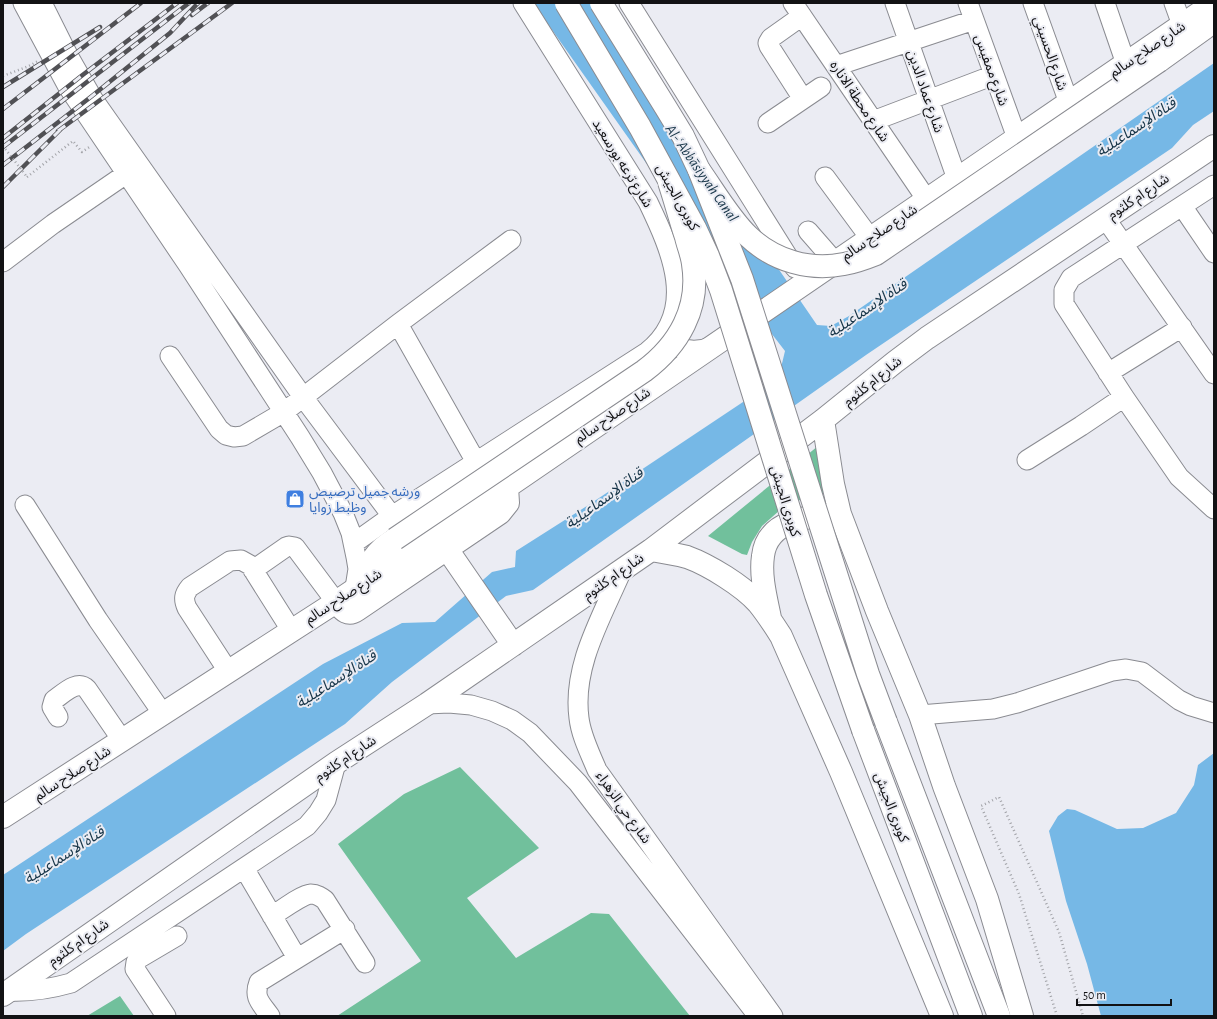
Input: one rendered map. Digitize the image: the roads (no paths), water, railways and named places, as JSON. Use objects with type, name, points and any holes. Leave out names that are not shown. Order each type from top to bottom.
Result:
[{"type":"main road","name":"كوبرى الجيش","points":[[566,3],[640,127],[695,228],[708,256],[721,290],[816,595],[863,730],[972,1016]]},
{"type":"main road","name":"كوبرى الجيش","points":[[601,3],[683,136],[699,170],[742,279],[868,674],[999,1016]]},
{"type":"main road","name":"شارع صلاح سالم","points":[[3,817],[336,602],[507,487],[1214,3]]},
{"type":"main road","points":[[699,170],[738,225],[759,246],[772,254],[800,264],[830,266],[845,264],[876,254],[1160,61],[1214,20]]},
{"type":"main road","name":"شارع ام كلثوم","points":[[6,993],[336,763],[427,704],[651,550],[823,420],[927,338],[1214,146]]},
{"type":"main road","points":[[357,587],[372,558],[386,544],[644,372],[662,358],[676,341],[685,324],[690,309],[694,281],[693,263],[670,182]]},
{"type":"main road","points":[[823,420],[833,484],[840,514],[877,611],[920,715],[944,786],[987,899],[1022,1016]]},
{"type":"main road","points":[[336,602],[346,612],[354,613],[452,556],[504,510],[508,503],[507,487]]},
{"type":"main road","points":[[770,618],[762,563],[763,554],[768,542],[776,531],[789,522],[804,517],[840,514]]},
{"type":"main road","points":[[651,550],[685,557],[699,562],[716,571],[744,590],[757,602],[770,618],[781,636],[838,765],[942,1016]]},
{"type":"main road","points":[[452,556],[513,645]]},
{"type":"street","points":[[23,3],[68,88],[126,174],[168,221],[392,516]]},
{"type":"street","points":[[42,3],[69,57],[92,96],[335,496],[354,543],[358,569],[357,587]]},
{"type":"street","name":"شارع ترعه بورسعيد","points":[[522,3],[648,202],[665,236],[677,277],[677,295],[674,315],[663,337]]},
{"type":"street","points":[[629,3],[805,283]]},
{"type":"street","name":"شارع عماد الدين","points":[[895,3],[957,179]]},
{"type":"street","name":"شارع الحسيني","points":[[1033,3],[1068,103]]},
{"type":"street","points":[[1105,3],[1126,64]]},
{"type":"street","points":[[1174,3],[1182,25]]},
{"type":"street","points":[[801,8],[768,43],[803,99]]},
{"type":"street","name":"شارع محطة الاناره","points":[[801,8],[836,66],[927,200]]},
{"type":"street","points":[[836,66],[909,42],[971,11]]},
{"type":"street","name":"شارع ممفيس","points":[[971,11],[1017,138]]},
{"type":"street","points":[[873,121],[994,75]]},
{"type":"street","points":[[768,124],[821,87]]},
{"type":"street","points":[[3,262],[52,224],[126,174]]},
{"type":"street","points":[[825,177],[870,238]]},
{"type":"street","points":[[1214,185],[1071,278],[1064,290],[1064,304],[1124,397],[1179,477],[1214,509]]},
{"type":"street","points":[[1182,206],[1214,253]]},
{"type":"street","points":[[1105,218],[1182,327],[1211,362]]},
{"type":"street","points":[[808,231],[835,262]]},
{"type":"street","points":[[170,356],[219,429],[234,437],[243,436],[284,412],[398,324],[511,240]]},
{"type":"street","points":[[398,324],[476,462]]},
{"type":"street","points":[[1108,373],[1182,327]]},
{"type":"street","points":[[354,543],[392,516],[647,352],[663,337],[674,345],[686,350],[700,350],[713,346]]},
{"type":"street","points":[[1027,460],[1082,426],[1124,397]]},
{"type":"street","points":[[25,504],[98,620],[163,714]]},
{"type":"street","points":[[253,570],[286,547],[295,547],[336,602]]},
{"type":"street","points":[[228,671],[187,608],[184,597],[186,591],[190,587],[230,560],[241,560],[250,565],[291,630]]},
{"type":"street","name":"شارع حي الزهراء","points":[[622,570],[588,647],[578,682],[577,701],[583,737],[596,770],[773,1016]]},
{"type":"street","points":[[920,715],[993,708],[1017,703],[1112,671],[1126,669],[1142,672],[1180,700],[1191,706],[1214,713]]},
{"type":"street","points":[[58,717],[52,707],[54,700],[75,686],[82,685],[87,689],[122,740]]},
{"type":"street","name":"شارع حي الزهراء","points":[[427,704],[449,703],[471,705],[492,711],[512,720],[530,733],[578,783],[758,1016]]},
{"type":"street","points":[[6,993],[51,989],[71,983],[131,954],[244,868],[306,826],[318,814],[326,800],[336,763]]},
{"type":"street","points":[[578,783],[596,770]]},
{"type":"street","points":[[244,868],[297,958]]},
{"type":"street","points":[[272,916],[305,896],[316,895],[325,900],[365,962]]},
{"type":"street","points":[[270,1016],[256,995],[259,982],[344,929]]},
{"type":"street","points":[[131,954],[138,959],[177,936]]},
{"type":"street","points":[[131,954],[135,969],[166,1016]]},
{"type":"water","points":[[533,3],[596,3],[817,325],[831,326],[849,316],[1214,63],[1214,111],[1193,125],[1172,148],[866,355],[533,590],[506,596],[392,682],[345,724],[26,934],[3,951],[3,875],[323,664],[402,623],[435,622],[492,572],[515,567],[516,551],[590,504],[752,396],[779,376],[785,351],[714,259]]},
{"type":"water","points":[[1214,753],[1214,1016],[1101,1016],[1087,964],[1066,901],[1049,831],[1058,816],[1067,809],[1075,810],[1117,829],[1143,828],[1176,813],[1194,785],[1198,765]]},
{"type":"railway","points":[[3,109],[141,3]]},
{"type":"railway","points":[[3,138],[177,3]]},
{"type":"railway","points":[[3,147],[189,3]]},
{"type":"railway","points":[[3,165],[170,33],[198,3]]},
{"type":"railway","points":[[192,15],[208,3]]},
{"type":"railway","points":[[58,131],[232,3]]},
{"type":"railway","points":[[3,87],[100,27]]},
{"type":"railway","points":[[3,187],[61,129]]},
{"type":"place","name":"ورشه جميل ترصيص وظبط زوايا","points":[[295,499]]},
{"type":"water label","name":"قناة الإسماعيلية","points":[[1136,127]]},
{"type":"water label","name":"Al-ʿAbbāsiyyah Canal","points":[[702,173]]},
{"type":"water label","name":"قناة الإسماعيلية","points":[[867,308]]},
{"type":"water label","name":"قناة الإسماعيلية","points":[[604,498]]},
{"type":"water label","name":"قناة الإسماعيلية","points":[[336,679]]},
{"type":"water label","name":"قناة الإسماعيلية","points":[[64,855]]}]
